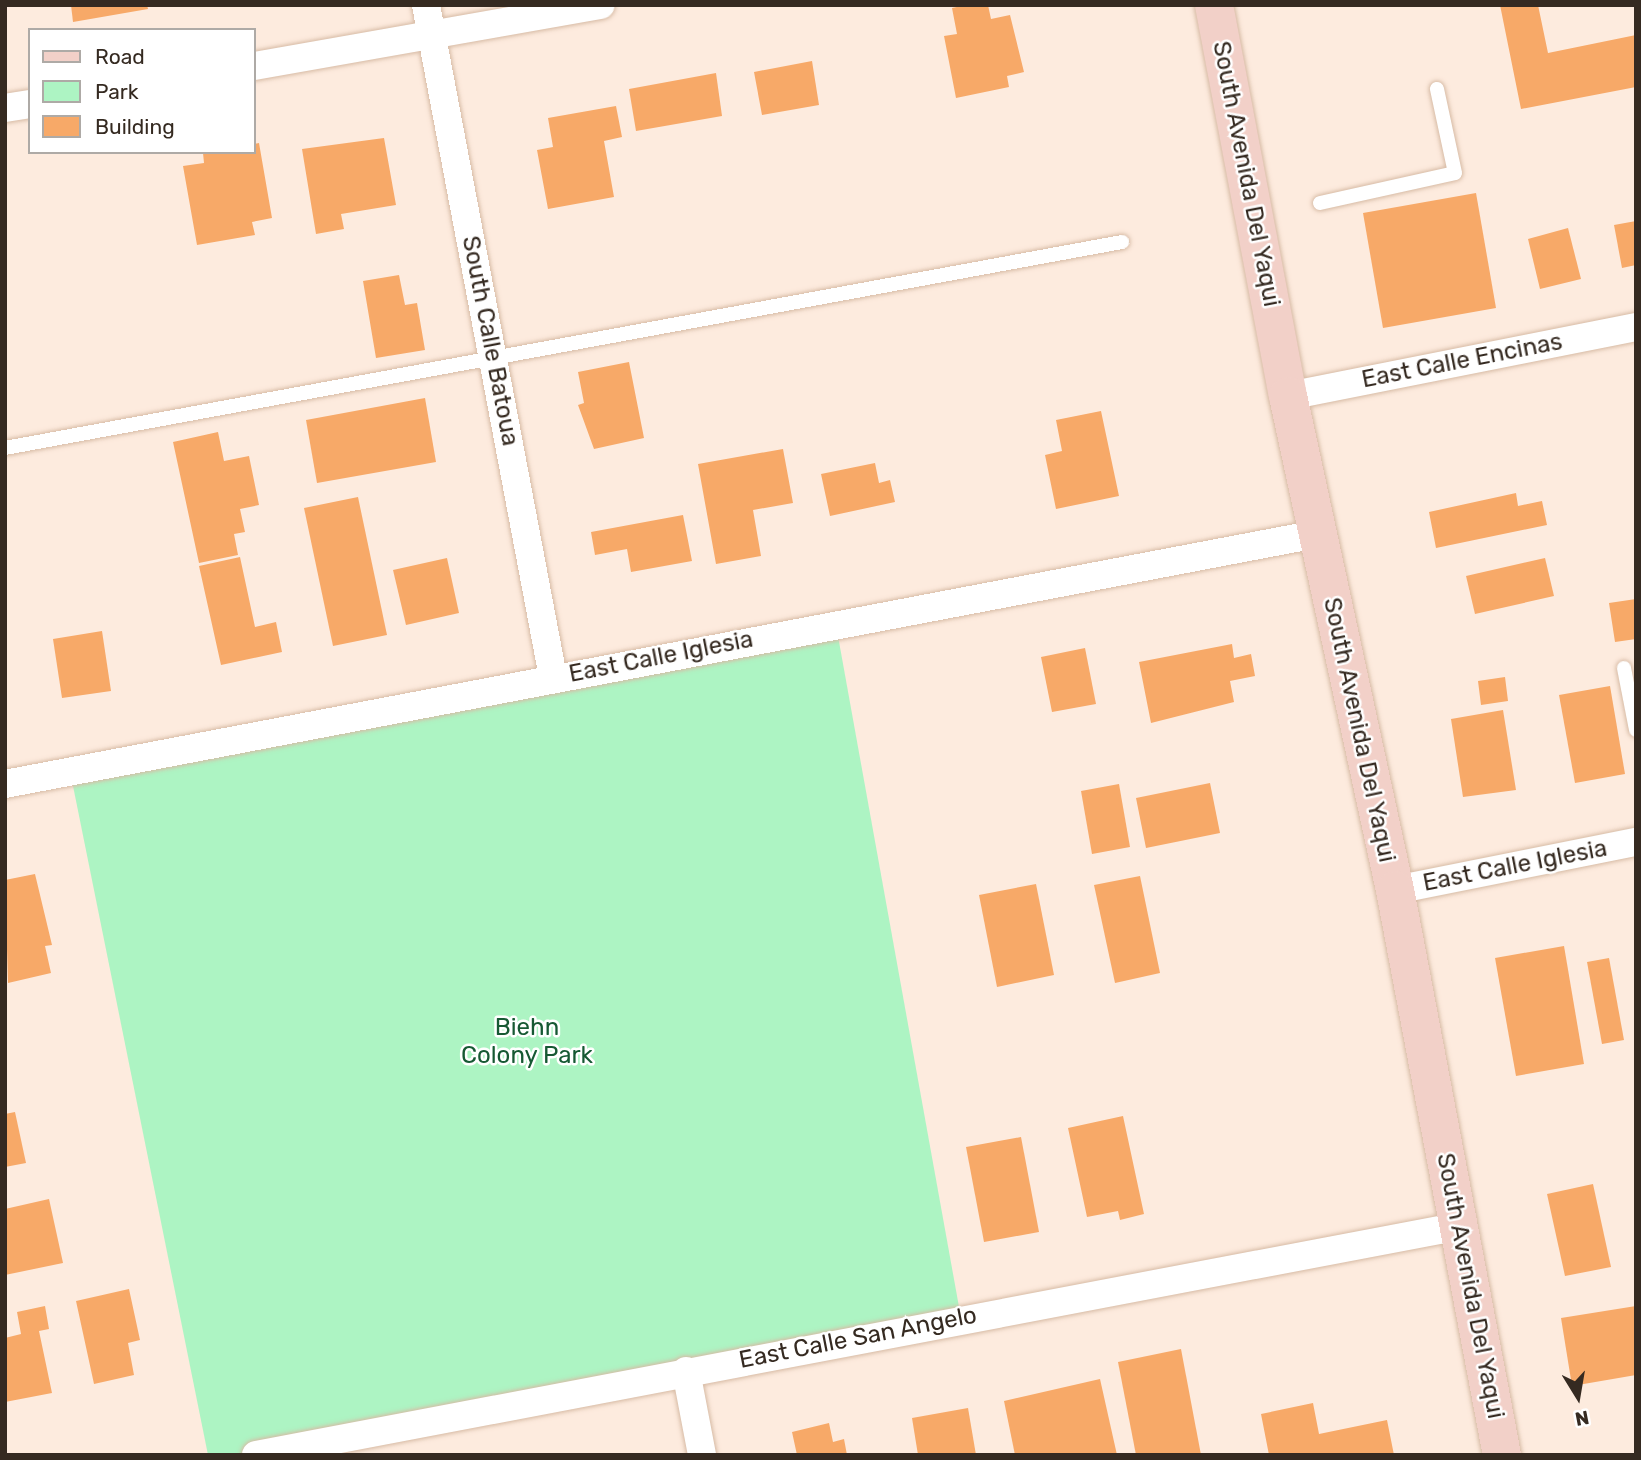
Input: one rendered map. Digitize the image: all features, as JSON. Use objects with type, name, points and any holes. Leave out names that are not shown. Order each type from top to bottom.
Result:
[{"type":"street","name":"South Calle Batoua","points":[[426,5],[553,677]]},
{"type":"street","points":[[256,66],[601,5]]},
{"type":"street","name":"South Avenida Del Yaqui","points":[[1214,5],[1317,534],[1395,890],[1502,1455]]},
{"type":"street","points":[[5,108],[28,104]]},
{"type":"street","name":"East Calle Encinas","points":[[1289,396],[1636,327]]},
{"type":"street","name":"East Calle Iglesia","points":[[5,784],[553,677],[1317,534]]},
{"type":"street","name":"East Calle Iglesia","points":[[1395,890],[1636,842]]},
{"type":"street","name":"East Calle San Angelo","points":[[256,1455],[685,1371],[1460,1226]]},
{"type":"street","points":[[685,1371],[702,1455]]},
{"type":"lane","points":[[1320,203],[1455,173],[1437,89]]},
{"type":"lane","points":[[5,449],[1122,242]]},
{"type":"lane","points":[[1624,668],[1636,730]]},
{"type":"green space","name":"Biehn Colony Park","points":[[836,625],[961,1318],[256,1455],[208,1455],[70,771]]},
{"type":"building","points":[[71,5],[147,5],[148,9],[73,22]]},
{"type":"building","points":[[988,5],[991,19],[1010,15],[1024,72],[1007,76],[1009,87],[956,98],[944,36],[957,34],[952,8]]},
{"type":"building","points":[[1500,5],[1538,5],[1548,53],[1636,35],[1636,87],[1521,109]]},
{"type":"building","points":[[812,61],[819,105],[762,115],[754,72]]},
{"type":"building","points":[[716,73],[722,116],[636,131],[629,89]]},
{"type":"building","points":[[616,106],[622,137],[604,141],[614,197],[548,209],[537,150],[553,147],[548,118]]},
{"type":"building","points":[[384,138],[396,205],[341,214],[344,229],[316,234],[302,149]]},
{"type":"building","points":[[259,143],[272,218],[252,222],[255,235],[197,245],[183,166],[204,163],[203,154],[256,154],[256,144]]},
{"type":"building","points":[[1476,193],[1496,308],[1383,328],[1363,213]]},
{"type":"building","points":[[1636,221],[1636,265],[1622,268],[1614,225]]},
{"type":"building","points":[[1568,228],[1581,279],[1540,289],[1528,239]]},
{"type":"building","points":[[399,275],[405,305],[417,303],[425,350],[376,358],[363,281]]},
{"type":"building","points":[[629,362],[644,438],[594,449],[578,405],[584,403],[578,372]]},
{"type":"building","points":[[425,398],[436,462],[317,483],[306,420]]},
{"type":"building","points":[[1101,411],[1119,496],[1056,509],[1045,455],[1062,451],[1056,420]]},
{"type":"building","points":[[218,432],[224,461],[249,456],[259,505],[240,509],[245,532],[234,534],[238,555],[199,563],[173,442]]},
{"type":"building","points":[[783,449],[793,503],[753,510],[761,556],[716,564],[698,464]]},
{"type":"building","points":[[875,463],[879,483],[890,480],[895,502],[830,516],[821,474]]},
{"type":"building","points":[[1516,493],[1518,506],[1542,501],[1547,525],[1436,548],[1429,512]]},
{"type":"building","points":[[358,497],[387,635],[333,646],[304,508]]},
{"type":"building","points":[[683,515],[692,561],[631,572],[627,549],[595,555],[591,532]]},
{"type":"building","points":[[240,557],[255,627],[276,622],[282,652],[221,665],[199,566]]},
{"type":"building","points":[[447,558],[459,613],[406,625],[393,570]]},
{"type":"building","points":[[1545,558],[1554,596],[1475,614],[1466,576]]},
{"type":"building","points":[[1636,599],[1636,639],[1615,642],[1609,603]]},
{"type":"building","points":[[102,631],[111,691],[62,698],[53,639]]},
{"type":"building","points":[[1232,644],[1234,658],[1251,654],[1255,676],[1230,681],[1234,702],[1151,723],[1139,662]]},
{"type":"building","points":[[1085,648],[1096,704],[1052,712],[1041,657]]},
{"type":"building","points":[[1505,677],[1508,701],[1481,705],[1478,681]]},
{"type":"building","points":[[1610,686],[1625,774],[1575,783],[1559,695]]},
{"type":"building","points":[[1503,710],[1516,790],[1463,797],[1451,719]]},
{"type":"building","points":[[1210,783],[1220,833],[1146,848],[1136,798]]},
{"type":"building","points":[[1119,784],[1130,847],[1092,854],[1081,791]]},
{"type":"building","points":[[35,874],[52,945],[45,946],[51,973],[8,983],[5,880]]},
{"type":"building","points":[[1140,876],[1160,973],[1115,983],[1094,885]]},
{"type":"building","points":[[1036,884],[1054,975],[997,987],[979,895]]},
{"type":"building","points":[[1564,946],[1584,1064],[1516,1076],[1495,958]]},
{"type":"building","points":[[1609,958],[1624,1040],[1602,1044],[1587,962]]},
{"type":"building","points":[[15,1112],[26,1163],[5,1167],[5,1114]]},
{"type":"building","points":[[1123,1116],[1144,1214],[1120,1220],[1118,1211],[1087,1217],[1068,1128]]},
{"type":"building","points":[[1021,1137],[1039,1232],[984,1242],[966,1147]]},
{"type":"building","points":[[1593,1184],[1611,1267],[1565,1276],[1547,1194]]},
{"type":"building","points":[[49,1199],[63,1263],[5,1275],[5,1209]]},
{"type":"building","points":[[129,1289],[140,1340],[128,1343],[134,1375],[94,1384],[76,1301]]},
{"type":"building","points":[[45,1306],[49,1329],[39,1331],[52,1393],[5,1402],[5,1338],[21,1334],[17,1312]]},
{"type":"building","points":[[1636,1306],[1636,1375],[1572,1386],[1561,1318]]},
{"type":"building","points":[[1181,1349],[1201,1455],[1136,1455],[1118,1362]]},
{"type":"building","points":[[1100,1379],[1117,1455],[1015,1455],[1004,1401]]},
{"type":"building","points":[[1313,1403],[1319,1434],[1387,1420],[1394,1455],[1269,1455],[1261,1414]]},
{"type":"building","points":[[968,1408],[976,1455],[918,1455],[912,1418]]},
{"type":"building","points":[[829,1423],[833,1442],[844,1439],[847,1455],[797,1455],[792,1432]]}]
